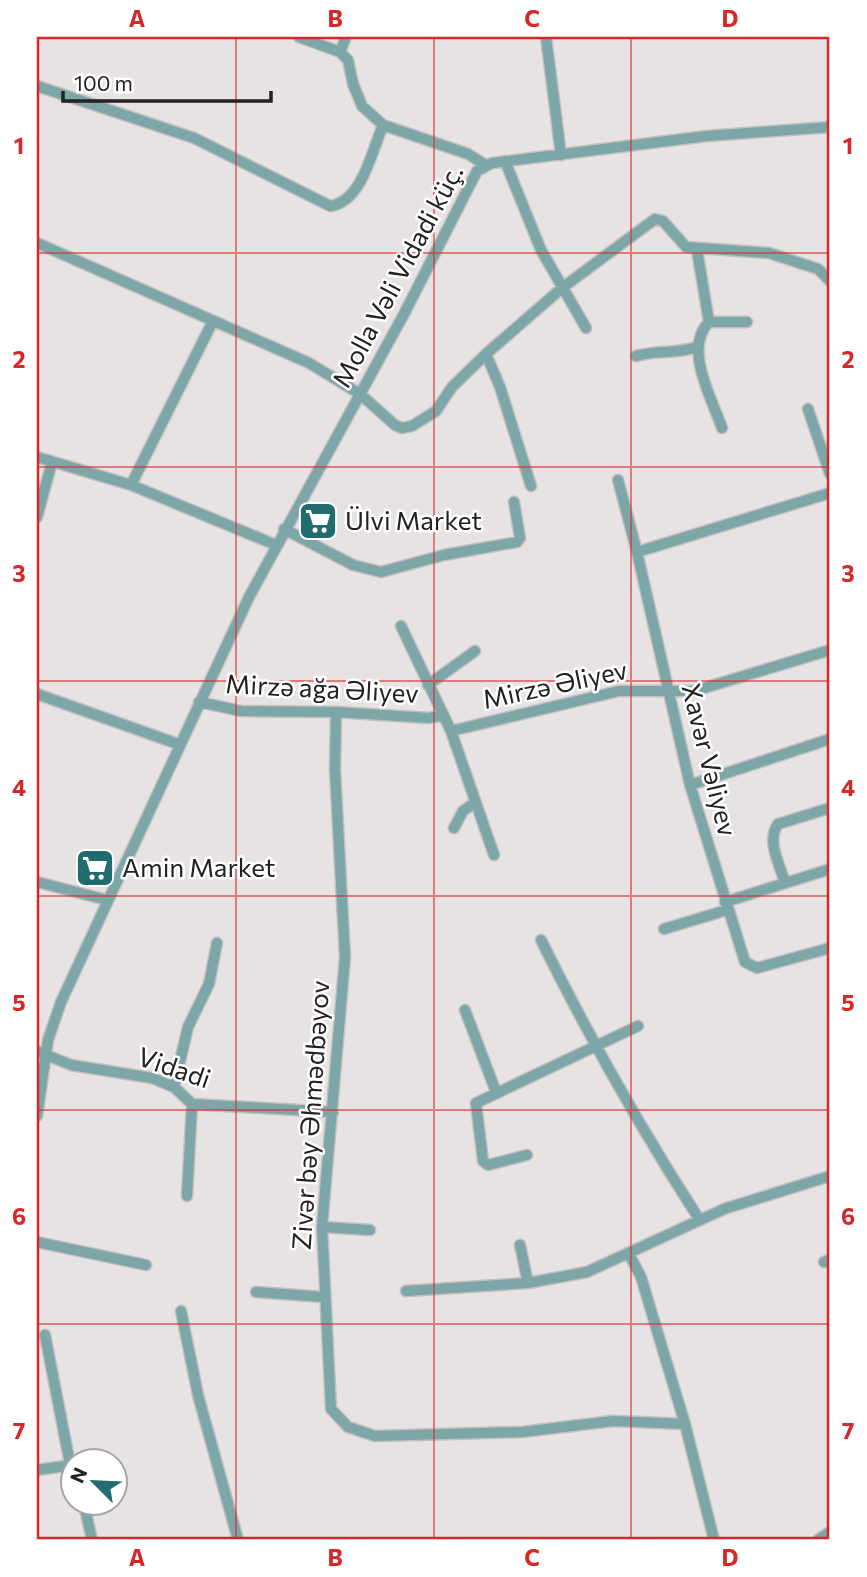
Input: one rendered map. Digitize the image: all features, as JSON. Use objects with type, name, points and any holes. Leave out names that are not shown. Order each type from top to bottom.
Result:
[{"type":"street","points":[[299,37],[340,52],[348,60],[353,84],[362,106],[383,125],[468,154],[484,164]]},
{"type":"street","points":[[340,52],[346,37]]},
{"type":"street","points":[[546,37],[561,155]]},
{"type":"street","points":[[37,86],[194,138],[330,206],[342,204],[353,195],[383,125]]},
{"type":"street","name":"Molla Vəli Vidadi küç.","points":[[37,1116],[41,1053],[61,1002],[178,744],[284,529],[360,394],[472,179],[484,164],[707,136],[830,127]]},
{"type":"street","points":[[505,162],[541,250],[586,328]]},
{"type":"street","points":[[37,243],[309,363],[360,394],[395,425],[411,426],[436,411],[452,387],[562,288],[655,219],[663,221],[686,247],[697,250],[769,253],[818,269],[830,281]]},
{"type":"street","points":[[697,250],[709,322]]},
{"type":"street","points":[[131,485],[212,321]]},
{"type":"street","points":[[722,428],[697,346],[702,328],[709,322],[747,322]]},
{"type":"street","points":[[636,356],[658,350],[677,354],[697,346]]},
{"type":"street","points":[[486,354],[500,387],[531,486]]},
{"type":"street","points":[[808,409],[830,474]]},
{"type":"street","points":[[37,457],[131,485],[276,545]]},
{"type":"street","points":[[37,517],[52,462]]},
{"type":"street","name":"Xavər Vəliyev","points":[[618,480],[638,552],[690,785],[745,962],[757,968],[830,948]]},
{"type":"street","points":[[638,552],[830,493]]},
{"type":"street","points":[[284,529],[354,565],[381,572],[444,555],[517,542],[520,538],[514,502]]},
{"type":"street","name":"Mirzə ağa Əliyev","points":[[401,626],[451,731],[494,855]]},
{"type":"street","name":"Mirzə Əliyev","points":[[451,731],[585,697],[635,689],[694,691],[830,650]]},
{"type":"street","points":[[428,685],[475,651]]},
{"type":"street","points":[[37,694],[178,744]]},
{"type":"street","name":"Mirzə ağa Əliyev","points":[[199,702],[241,711],[336,712],[429,718],[443,715]]},
{"type":"street","name":"Zivər bəy Əhmədbəyov","points":[[336,712],[335,770],[345,957],[322,1227],[323,1297],[331,1409],[348,1427],[362,1434],[522,1432],[612,1421],[685,1424]]},
{"type":"street","points":[[690,785],[830,739]]},
{"type":"street","points":[[454,828],[463,811],[474,803]]},
{"type":"street","points":[[785,883],[772,838],[773,830],[778,824],[830,808]]},
{"type":"street","points":[[664,929],[785,883],[830,869]]},
{"type":"street","points":[[37,882],[107,900]]},
{"type":"street","points":[[541,940],[594,1048],[639,1126],[699,1219]]},
{"type":"street","points":[[174,1087],[188,1027],[209,984],[217,943]]},
{"type":"street","points":[[465,1010],[496,1092]]},
{"type":"street","points":[[527,1155],[494,1165],[488,1165],[484,1161],[475,1110],[481,1099],[638,1026]]},
{"type":"street","name":"Vidadi","points":[[41,1053],[71,1065],[152,1078],[174,1087],[192,1104],[332,1112]]},
{"type":"street","points":[[187,1196],[192,1104]]},
{"type":"street","points":[[406,1291],[528,1283],[587,1272],[699,1219],[830,1176]]},
{"type":"street","points":[[322,1227],[370,1230]]},
{"type":"street","points":[[37,1242],[146,1265]]},
{"type":"street","points":[[520,1245],[528,1283]]},
{"type":"street","points":[[629,1254],[641,1277],[685,1424],[714,1540]]},
{"type":"street","points":[[256,1292],[323,1297]]},
{"type":"street","points":[[181,1311],[198,1395],[238,1540]]},
{"type":"street","points":[[45,1335],[68,1448]]},
{"type":"street","points":[[37,1470],[60,1467]]},
{"type":"street","points":[[87,1518],[92,1540]]},
{"type":"street","points":[[818,1540],[830,1532]]},
{"type":"place","name":"Ülvi Market","points":[[318,521]]},
{"type":"place","name":"Amin Market","points":[[95,868]]}]
